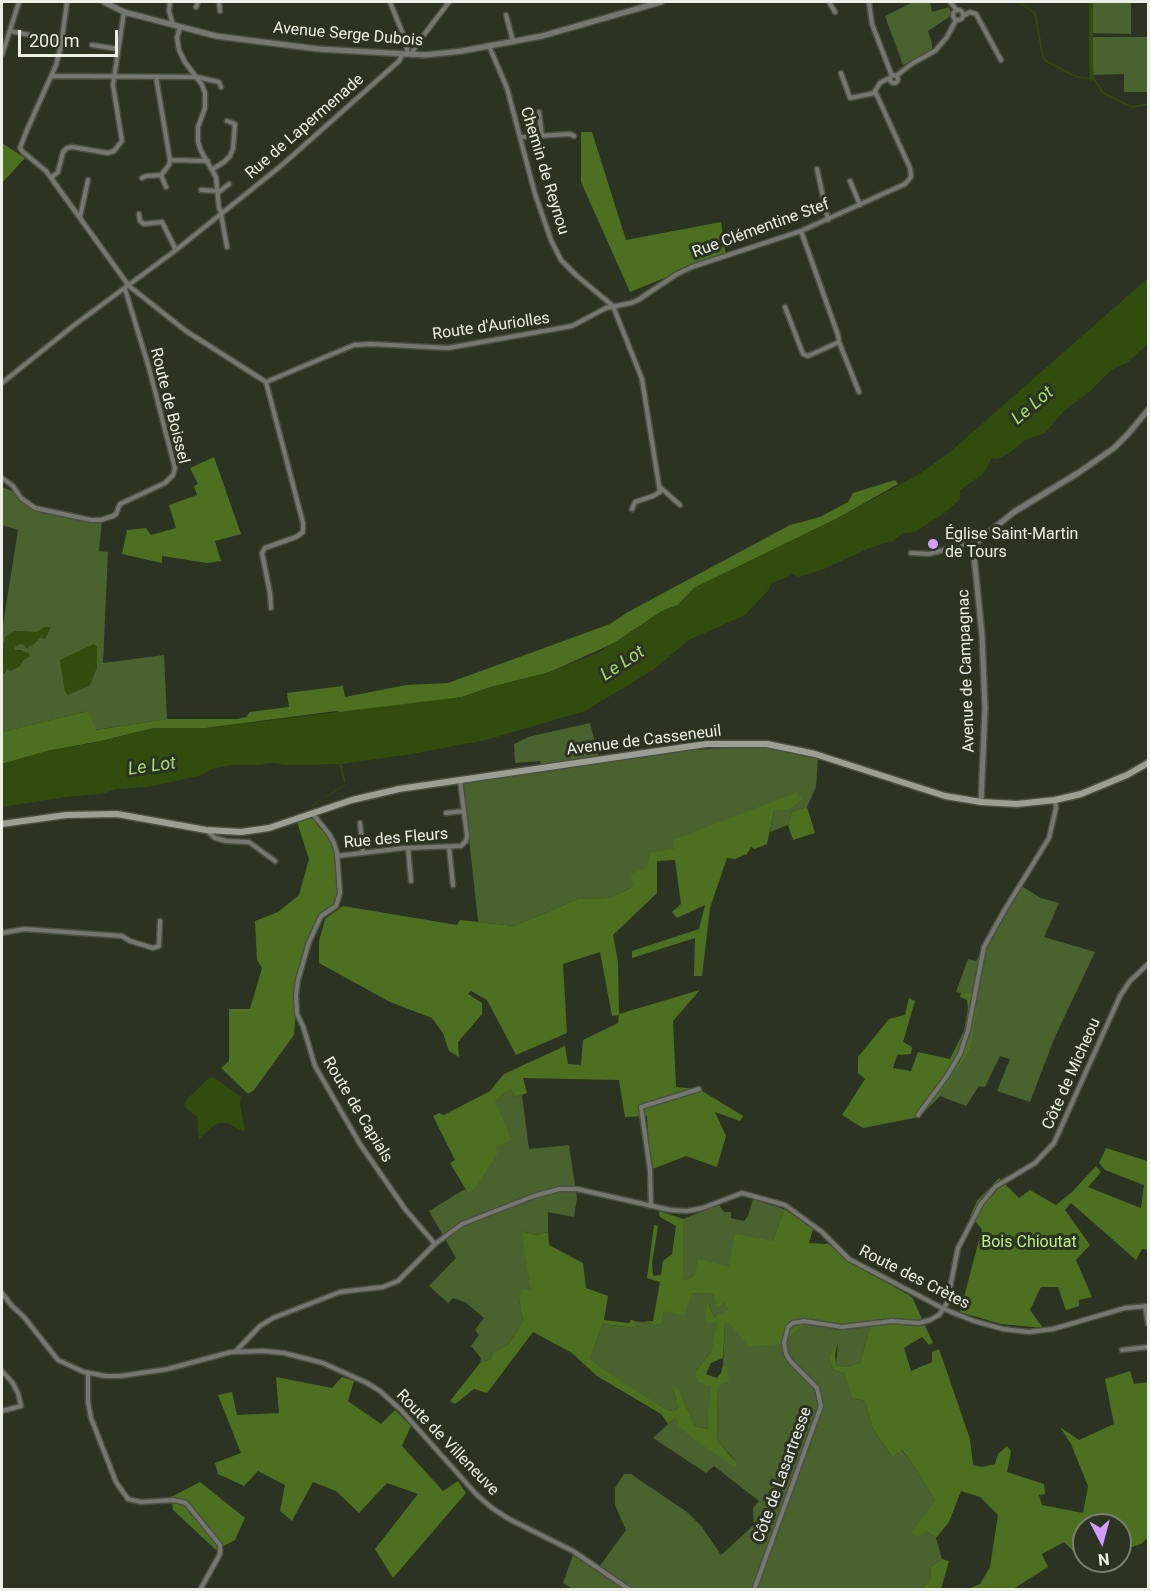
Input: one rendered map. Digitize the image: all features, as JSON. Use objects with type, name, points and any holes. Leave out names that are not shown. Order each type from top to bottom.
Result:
[{"type":"main road","name":"Avenue de Casseneuil","points":[[2,824],[66,815],[117,814],[206,830],[241,832],[269,828],[352,800],[397,789],[706,744],[766,744],[815,754],[945,796],[981,802],[1017,804],[1055,801],[1091,790],[1148,766]]},
{"type":"street","points":[[2,55],[19,2]]},
{"type":"street","points":[[67,2],[60,55],[20,145],[23,152],[46,171],[127,287],[186,331],[266,382],[303,523],[303,532],[296,537],[265,548],[262,553],[271,608]]},
{"type":"street","name":"Avenue Serge Dubois","points":[[104,2],[124,12],[227,38],[318,49],[408,55],[441,54],[513,42],[569,29],[633,8],[661,2]]},
{"type":"street","points":[[158,21],[166,16],[170,2]]},
{"type":"street","points":[[219,2],[220,11]]},
{"type":"street","points":[[390,2],[405,39],[408,55]]},
{"type":"street","name":"Rue de Lapermenade","points":[[2,383],[73,326],[176,250],[282,165],[413,51],[449,2]]},
{"type":"street","points":[[829,2],[835,12]]},
{"type":"street","points":[[869,2],[872,24],[893,77]]},
{"type":"street","points":[[950,2],[961,11],[963,16]]},
{"type":"street","points":[[956,20],[953,15],[957,10]]},
{"type":"street","points":[[169,11],[177,27],[179,50],[202,85],[206,100],[197,134],[201,151],[213,169],[227,247]]},
{"type":"street","points":[[51,178],[58,172],[63,152],[67,148],[108,153],[118,147],[122,135],[113,85],[124,12]]},
{"type":"street","points":[[841,73],[849,98],[876,93],[880,82],[893,77],[935,51],[947,37],[956,20],[970,12],[976,14],[1001,60]]},
{"type":"street","points":[[506,15],[513,42]]},
{"type":"street","points":[[9,30],[54,40],[62,39]]},
{"type":"street","points":[[92,45],[118,50]]},
{"type":"street","name":"Chemin de Reynou","points":[[489,46],[507,88],[542,216],[561,260],[613,306],[645,391],[660,487]]},
{"type":"street","points":[[52,76],[197,77],[219,82],[221,87]]},
{"type":"street","points":[[142,178],[161,175],[166,171],[170,159],[156,77]]},
{"type":"street","name":"Rue Clémentine Stef","points":[[613,306],[638,300],[677,274],[692,267],[801,231],[906,184],[911,173],[876,93]]},
{"type":"street","points":[[539,112],[542,136]]},
{"type":"street","points":[[213,169],[224,162],[233,149],[235,124],[226,121]]},
{"type":"street","points":[[521,137],[570,134],[574,136]]},
{"type":"street","points":[[170,159],[208,161]]},
{"type":"street","points":[[817,170],[828,220]]},
{"type":"street","points":[[161,175],[166,187]]},
{"type":"street","points":[[79,217],[88,180]]},
{"type":"street","points":[[850,181],[860,205]]},
{"type":"street","points":[[201,190],[218,192],[229,184]]},
{"type":"street","points":[[139,214],[140,221],[144,224],[162,222],[176,250]]},
{"type":"street","points":[[801,231],[839,342],[859,392]]},
{"type":"street","name":"Route de Boissel","points":[[2,478],[13,486],[21,498],[35,508],[101,520],[116,514],[120,504],[165,483],[173,475],[175,468],[127,287]]},
{"type":"street","name":"Route d'Auriolles","points":[[266,382],[348,346],[371,344],[448,348],[572,326],[613,306]]},
{"type":"street","points":[[785,307],[803,354],[808,356],[839,342]]},
{"type":"street","points":[[911,554],[929,554],[978,541],[1014,512],[1107,453],[1149,410]]},
{"type":"street","points":[[660,487],[680,504]]},
{"type":"street","points":[[632,509],[635,502],[658,494],[660,487]]},
{"type":"street","name":"Avenue de Campagnac","points":[[978,541],[974,556],[982,635],[985,708],[981,802]]},
{"type":"street","name":"Rue des Fleurs","points":[[337,856],[408,848],[461,846],[466,841],[460,780]]},
{"type":"street","points":[[918,1115],[960,1054],[968,1030],[984,947],[1049,838],[1056,808],[1055,801]]},
{"type":"street","points":[[446,813],[464,811]]},
{"type":"street","name":"Route de Capials","points":[[312,813],[329,834],[337,856],[340,893],[336,906],[321,916],[309,942],[298,980],[297,1014],[315,1065],[360,1144],[405,1209],[435,1244]]},
{"type":"street","points":[[360,823],[363,853]]},
{"type":"street","points":[[206,830],[215,838],[249,842],[275,861]]},
{"type":"street","points":[[449,847],[453,885]]},
{"type":"street","points":[[408,848],[411,881]]},
{"type":"street","points":[[2,933],[24,929],[123,936],[130,941],[153,948],[159,946],[160,921]]},
{"type":"street","name":"Côte de Micheou","points":[[944,1309],[958,1248],[981,1204],[995,1187],[1035,1163],[1054,1143],[1120,996],[1130,981],[1149,964]]},
{"type":"street","points":[[651,1206],[650,1170],[641,1107],[699,1089]]},
{"type":"street","name":"Route des Crètes","points":[[235,1352],[260,1326],[273,1318],[340,1292],[382,1287],[398,1281],[435,1244],[462,1224],[534,1196],[559,1189],[577,1189],[670,1210],[687,1211],[742,1193],[785,1205],[822,1232],[849,1259],[944,1309],[974,1322],[1003,1329],[1029,1332],[1053,1329],[1125,1308],[1147,1306]]},
{"type":"street","name":"Route de Villeneuve","points":[[2,1293],[58,1360],[88,1373],[121,1376],[168,1369],[235,1352],[264,1351],[303,1357],[323,1363],[367,1383],[380,1391],[401,1410],[477,1495],[492,1508],[573,1551],[630,1590]]},
{"type":"street","points":[[1147,1306],[1149,1324]]},
{"type":"street","name":"Côte de Lasartresse","points":[[754,1590],[821,1406],[817,1388],[786,1354],[785,1337],[788,1327],[793,1323],[804,1321],[842,1328],[892,1322],[925,1322],[939,1315],[944,1309]]},
{"type":"street","points":[[1122,1350],[1149,1347]]},
{"type":"street","points":[[2,1371],[18,1393],[21,1406],[2,1411]]},
{"type":"street","points":[[88,1373],[88,1402],[91,1418],[116,1482],[128,1499],[141,1502],[174,1500],[186,1503],[220,1545],[220,1554],[200,1590]]},
{"type":"shaded area","points":[[913,2],[930,2],[932,12],[949,7],[951,13],[949,17],[928,31],[932,44],[929,52],[903,65],[885,16]]},
{"type":"shaded area","points":[[1092,2],[1131,2],[1131,34],[1091,33]]},
{"type":"shaded area","points":[[1092,37],[1148,37],[1148,92],[1124,92],[1124,74],[1093,75]]},
{"type":"shaded area","points":[[2,487],[19,494],[32,508],[102,520],[99,551],[108,552],[103,663],[164,655],[167,719],[95,730],[88,711],[2,732],[2,672],[4,674],[7,668],[10,671],[20,666],[23,660],[30,656],[20,650],[14,650],[16,645],[20,643],[29,646],[41,637],[45,639],[50,627],[37,632],[15,631],[4,642],[2,661],[2,631],[18,530],[2,525]]},
{"type":"shaded area","points":[[590,723],[600,762],[676,751],[766,746],[818,758],[816,787],[807,807],[792,812],[788,825],[770,832],[774,811],[802,799],[674,849],[647,867],[629,889],[609,898],[578,899],[514,926],[478,922],[463,782],[543,769],[540,761],[515,763],[514,744],[528,737]]},
{"type":"shaded area","points":[[1018,884],[1041,898],[1059,903],[1044,937],[1095,952],[1054,1039],[1030,1102],[997,1091],[1010,1059],[1000,1056],[985,1087],[979,1086],[966,1106],[940,1096],[970,1048],[972,995],[956,992],[968,959],[976,961]]},
{"type":"shaded area","points":[[512,1087],[515,1097],[522,1095],[529,1149],[569,1145],[577,1198],[574,1217],[548,1212],[548,1232],[536,1235],[521,1231],[532,1290],[519,1298],[523,1321],[509,1344],[492,1353],[491,1359],[480,1363],[481,1358],[471,1346],[479,1335],[475,1330],[484,1318],[465,1302],[453,1298],[448,1303],[429,1286],[456,1258],[429,1211],[465,1189],[468,1193],[496,1144],[495,1101]]},
{"type":"shaded area","points":[[753,1199],[784,1209],[773,1241],[729,1267],[683,1280],[683,1219],[719,1205],[724,1212],[731,1212],[731,1218],[744,1221],[748,1216]]},
{"type":"shaded area","points":[[692,1293],[713,1294],[719,1307],[724,1303],[729,1311],[714,1317],[709,1304],[704,1321],[718,1323],[711,1352],[695,1372],[710,1385],[709,1429],[695,1426],[678,1388],[673,1389],[678,1409],[669,1411],[598,1367],[590,1358],[603,1324],[634,1328],[635,1321],[661,1325],[664,1311]]},
{"type":"shaded area","points":[[725,1323],[781,1344],[807,1323],[842,1330],[870,1327],[860,1363],[845,1367],[836,1365],[838,1342],[829,1357],[833,1370],[844,1373],[852,1398],[865,1401],[873,1429],[891,1456],[901,1450],[910,1460],[935,1500],[913,1533],[926,1531],[936,1538],[942,1559],[931,1567],[930,1582],[921,1589],[574,1590],[563,1583],[573,1555],[597,1570],[626,1530],[615,1505],[615,1488],[624,1474],[631,1474],[687,1512],[702,1527],[721,1555],[754,1525],[753,1508],[759,1501],[714,1466],[706,1473],[653,1438],[676,1417],[737,1462],[717,1441],[718,1386],[727,1366],[723,1365]]},
{"type":"green space","points":[[581,132],[592,132],[626,240],[721,222],[726,257],[689,268],[630,292],[581,182]]},
{"type":"green space","points":[[2,143],[25,158],[2,183]]},
{"type":"green space","points":[[214,457],[241,534],[215,541],[221,561],[207,563],[162,556],[162,563],[122,554],[127,530],[146,528],[151,535],[176,528],[169,505],[197,495],[194,486],[198,484],[190,468]]},
{"type":"green space","points":[[895,480],[898,484],[836,519],[694,588],[678,605],[662,611],[614,643],[550,672],[462,697],[439,701],[344,713],[336,711],[206,728],[154,728],[47,751],[2,764],[2,732],[88,711],[96,730],[167,719],[238,719],[246,717],[250,712],[289,707],[287,693],[343,686],[345,697],[406,685],[448,683],[610,624],[628,612],[790,525],[820,517],[848,502],[853,493]]},
{"type":"green space","points":[[796,793],[802,799],[790,809],[774,811],[767,844],[755,849],[751,847],[747,854],[735,859],[727,858],[710,908],[702,976],[694,976],[695,938],[632,958],[632,951],[699,929],[705,905],[677,918],[672,912],[681,904],[675,860],[657,861],[657,893],[613,935],[618,962],[619,1014],[700,990],[673,1021],[676,1087],[699,1089],[743,1116],[740,1121],[715,1112],[726,1136],[717,1167],[686,1156],[650,1170],[647,1116],[625,1117],[619,1080],[523,1078],[527,1093],[515,1097],[511,1088],[495,1101],[511,1139],[502,1145],[496,1144],[497,1154],[475,1188],[468,1193],[450,1163],[455,1160],[433,1116],[439,1113],[444,1115],[490,1091],[504,1074],[565,1046],[568,1064],[581,1065],[583,1040],[618,1023],[619,1015],[612,1016],[600,952],[563,964],[567,1033],[516,1055],[487,1000],[471,991],[468,994],[482,1003],[482,1014],[458,1042],[459,1057],[449,1051],[443,1033],[432,1018],[390,1002],[319,963],[319,941],[325,919],[343,906],[457,925],[460,920],[514,926],[578,899],[609,898],[629,889],[633,884],[631,874],[647,867],[650,853],[674,849],[673,840]]},
{"type":"green space","points":[[807,807],[815,833],[793,840],[788,825],[792,812]]},
{"type":"green space","points":[[312,813],[329,834],[337,853],[340,893],[336,906],[321,916],[309,942],[298,980],[294,1035],[254,1090],[248,1094],[221,1068],[229,1061],[229,1009],[250,1009],[262,968],[257,960],[255,921],[278,912],[299,895],[309,859],[296,819]]},
{"type":"green space","points":[[961,993],[972,994],[972,1006],[977,1008],[970,1049],[940,1096],[919,1117],[863,1128],[842,1115],[865,1079],[858,1073],[858,1057],[889,1019],[905,1015],[909,998],[915,1001],[903,1042],[912,1047],[911,1054],[897,1055],[893,1068],[911,1071],[918,1052],[950,1059],[964,1031],[968,1008],[967,1000],[960,997]]},
{"type":"green space","name":"Bois Chioutat","points":[[1106,1148],[1147,1161],[1148,1156],[1148,1250],[1142,1249],[1136,1260],[1071,1203],[1065,1210],[1090,1245],[1076,1260],[1092,1297],[1079,1300],[1079,1306],[1066,1310],[1058,1287],[1041,1287],[1030,1310],[1043,1328],[1001,1324],[960,1312],[982,1229],[970,1216],[977,1201],[999,1178],[1019,1198],[1030,1190],[1056,1205],[1072,1192],[1096,1166],[1101,1172],[1088,1187],[1141,1208],[1144,1185],[1105,1170],[1099,1163]]},
{"type":"green space","points":[[784,1209],[813,1229],[809,1243],[829,1244],[848,1261],[912,1297],[933,1343],[929,1345],[922,1337],[904,1348],[911,1371],[932,1362],[932,1352],[939,1349],[970,1439],[973,1465],[982,1467],[995,1464],[998,1454],[1007,1446],[1011,1451],[1007,1472],[1044,1484],[1045,1494],[1039,1495],[1042,1505],[1083,1513],[1072,1513],[1072,1550],[1064,1542],[1042,1554],[1048,1567],[1013,1589],[968,1589],[980,1584],[990,1567],[998,1515],[980,1497],[961,1491],[949,1522],[936,1538],[926,1531],[917,1537],[912,1533],[935,1500],[902,1450],[892,1457],[873,1429],[865,1401],[852,1398],[844,1373],[833,1370],[829,1357],[838,1340],[836,1365],[845,1367],[860,1363],[870,1327],[842,1330],[807,1323],[781,1344],[748,1346],[732,1326],[725,1323],[723,1358],[711,1363],[706,1374],[717,1378],[723,1365],[727,1366],[729,1381],[718,1386],[717,1441],[737,1463],[735,1467],[695,1440],[679,1426],[676,1417],[668,1424],[661,1414],[597,1376],[572,1353],[533,1332],[487,1393],[474,1389],[455,1404],[450,1401],[480,1363],[491,1359],[492,1353],[509,1344],[523,1321],[519,1298],[523,1290],[531,1290],[521,1231],[536,1235],[548,1232],[549,1245],[583,1263],[586,1288],[608,1296],[604,1320],[629,1323],[631,1320],[635,1321],[635,1328],[603,1324],[590,1358],[599,1367],[669,1411],[678,1409],[673,1388],[678,1388],[695,1426],[708,1429],[710,1386],[698,1381],[695,1372],[711,1352],[717,1323],[704,1322],[708,1302],[714,1317],[728,1310],[724,1303],[718,1308],[713,1294],[692,1293],[684,1316],[664,1311],[661,1325],[641,1322],[653,1321],[660,1282],[647,1278],[654,1225],[658,1226],[652,1263],[653,1276],[661,1275],[663,1261],[672,1254],[676,1226],[660,1217],[659,1211],[683,1219],[683,1280],[695,1275],[698,1259],[729,1267],[735,1234],[773,1241]]},
{"type":"green space","points":[[1130,1371],[1134,1384],[1148,1382],[1148,1538],[1132,1547],[1132,1513],[1083,1513],[1088,1486],[1071,1444],[1060,1427],[1079,1440],[1114,1424],[1105,1379]]},
{"type":"green space","points":[[276,1377],[332,1388],[342,1377],[354,1381],[348,1401],[381,1424],[395,1410],[411,1426],[402,1446],[443,1491],[458,1481],[466,1493],[393,1578],[375,1549],[418,1494],[387,1483],[359,1513],[336,1491],[313,1482],[292,1521],[280,1511],[285,1485],[258,1471],[244,1486],[218,1474],[215,1463],[241,1453],[218,1395],[232,1392],[237,1415],[279,1413]]},
{"type":"green space","points":[[200,1482],[245,1518],[235,1540],[216,1550],[173,1510],[171,1497]]},
{"type":"green space","points":[[942,1559],[949,1561],[941,1589],[921,1589],[930,1582],[931,1567]]},
{"type":"water","name":"Le Lot","points":[[1148,278],[1148,344],[1128,362],[1111,370],[1089,392],[1064,411],[1045,433],[1025,440],[998,459],[992,458],[983,474],[960,490],[960,499],[946,512],[915,532],[903,533],[892,541],[872,547],[824,569],[798,577],[791,573],[772,583],[767,592],[745,615],[689,640],[653,670],[585,711],[486,740],[341,764],[345,784],[339,764],[231,765],[212,769],[199,776],[148,787],[116,789],[102,794],[2,807],[2,764],[47,751],[154,728],[206,728],[462,697],[550,672],[597,653],[663,611],[678,605],[694,588],[836,519],[918,475],[950,452]]},
{"type":"water","points":[[45,627],[51,627],[45,639],[41,637],[28,649],[21,643],[15,647],[14,650],[29,653],[29,657],[23,660],[20,666],[10,671],[7,669],[4,674],[2,672],[5,637],[15,631],[37,632]]},
{"type":"water","points":[[94,644],[97,647],[97,668],[90,685],[68,695],[65,692],[60,660]]},
{"type":"water","points":[[210,1077],[215,1078],[241,1097],[240,1104],[245,1130],[242,1131],[227,1123],[220,1123],[213,1126],[199,1139],[197,1117],[184,1106],[187,1099]]},
{"type":"waterway","points":[[1019,2],[1035,13],[1043,57],[1046,61],[1077,77],[1094,79],[1103,93],[1127,105],[1133,107],[1148,104]]},
{"type":"waterway","points":[[1091,2],[1092,79]]},
{"type":"place","name":"Église Saint-Martin de Tours","points":[[933,544]]}]
